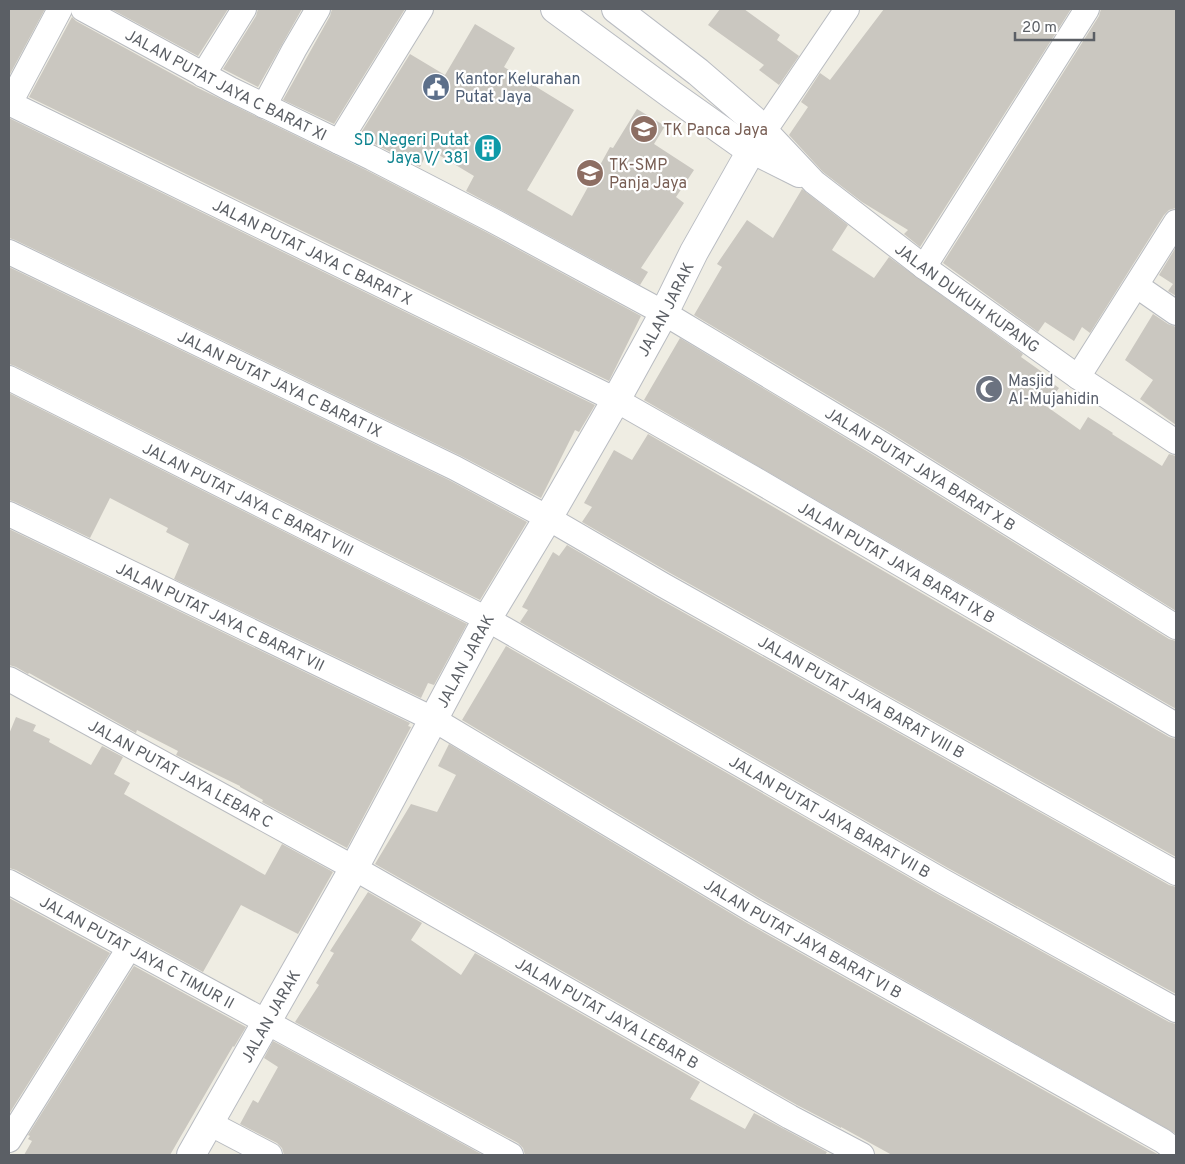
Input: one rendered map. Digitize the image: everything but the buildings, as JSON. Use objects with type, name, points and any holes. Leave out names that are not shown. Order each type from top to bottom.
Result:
[{"type":"street","points":[[10,103],[60,9]]},
{"type":"street","name":"JALAN PUTAT JAYA C BARAT XI","points":[[83,9],[203,75],[492,220],[664,313]]},
{"type":"street","points":[[203,75],[244,9]]},
{"type":"street","points":[[264,106],[318,9]]},
{"type":"street","points":[[339,142],[421,9]]},
{"type":"street","points":[[554,9],[672,95],[752,150]]},
{"type":"street","points":[[616,9],[698,72],[752,150]]},
{"type":"street","points":[[752,150],[847,9]]},
{"type":"street","points":[[924,267],[1087,9]]},
{"type":"street","name":"JALAN PUTAT JAYA C BARAT X","points":[[10,103],[616,400]]},
{"type":"street","name":"JALAN DUKUH KUPANG","points":[[752,150],[814,182],[924,267],[1078,377],[1176,442]]},
{"type":"street","name":"JALAN JARAK","points":[[190,1155],[354,868],[487,619],[616,400],[664,313],[694,252],[752,150]]},
{"type":"street","points":[[1078,377],[1176,222]]},
{"type":"street","name":"JALAN PUTAT JAYA C BARAT IX","points":[[9,252],[455,468],[548,518]]},
{"type":"street","points":[[1137,286],[1176,313]]},
{"type":"street","name":"JALAN PUTAT JAYA BARAT X B","points":[[664,313],[882,444],[1176,627]]},
{"type":"street","name":"JALAN PUTAT JAYA C BARAT VIII","points":[[9,378],[487,619]]},
{"type":"street","name":"JALAN PUTAT JAYA BARAT IX B","points":[[616,400],[1176,725]]},
{"type":"street","name":"JALAN PUTAT JAYA C BARAT VII","points":[[9,514],[433,720]]},
{"type":"street","name":"JALAN PUTAT JAYA BARAT VIII B","points":[[548,518],[663,585],[1176,873]]},
{"type":"street","name":"JALAN PUTAT JAYA BARAT VII B","points":[[487,619],[941,880],[1176,1010]]},
{"type":"street","name":"JALAN PUTAT JAYA LEBAR C","points":[[9,679],[354,868]]},
{"type":"street","name":"JALAN PUTAT JAYA BARAT VI B","points":[[433,720],[754,911],[1163,1141],[1176,1151]]},
{"type":"street","name":"JALAN PUTAT JAYA LEBAR B","points":[[354,868],[790,1117],[862,1155]]},
{"type":"street","name":"JALAN PUTAT JAYA C TIMUR II","points":[[9,882],[511,1155]]},
{"type":"street","points":[[9,1140],[129,948]]},
{"type":"street","points":[[209,1123],[270,1155]]},
{"type":"place","name":"Kantor Kelurahan Putat Jaya","points":[[436,87]]},
{"type":"place","name":"TK Panca Jaya","points":[[644,129]]},
{"type":"place","name":"SD Negeri Putat Jaya V/ 381","points":[[488,148]]},
{"type":"place","name":"TK-SMP Panja Jaya","points":[[590,173]]},
{"type":"place","name":"Masjid Al-Mujahidin","points":[[989,389]]}]
